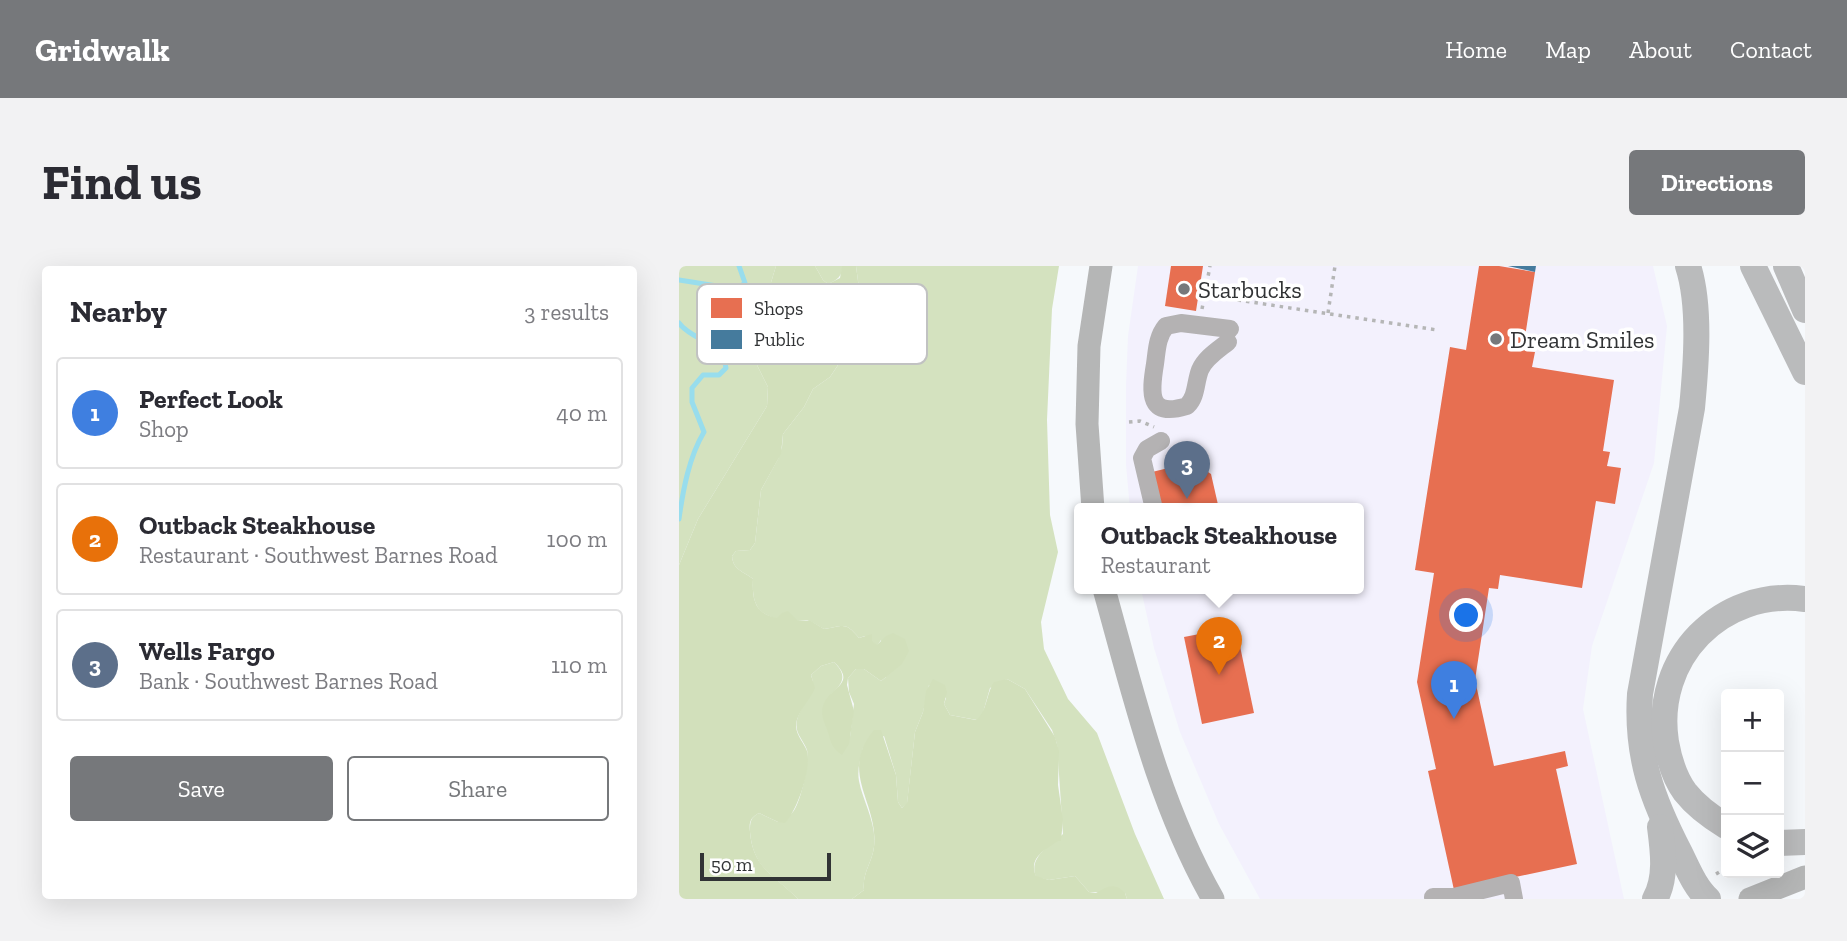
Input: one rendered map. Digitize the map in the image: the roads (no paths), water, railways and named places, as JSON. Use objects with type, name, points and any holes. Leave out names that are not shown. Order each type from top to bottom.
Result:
[{"type":"highway","points":[[1688,266],[1696,340],[1694,384],[1640,694],[1638,723],[1641,753],[1659,811],[1695,883],[1708,888]]},
{"type":"highway","points":[[1753,266],[1805,372]]},
{"type":"highway","points":[[1786,266],[1805,310]]},
{"type":"highway","points":[[1721,822],[1695,803],[1674,772],[1664,729],[1666,698],[1671,678],[1679,659],[1705,628],[1731,610],[1763,600],[1805,599]]},
{"type":"highway","points":[[1655,899],[1663,866],[1659,811]]},
{"type":"highway","points":[[1784,843],[1805,842]]},
{"type":"main road","points":[[1093,503],[1087,424],[1089,346],[1101,266]]},
{"type":"main road","points":[[1105,594],[1138,713],[1174,821],[1213,899]]},
{"type":"main road","points":[[1750,899],[1805,877]]},
{"type":"lane","points":[[1181,323],[1229,336],[1201,368],[1195,392],[1187,406],[1172,411],[1154,402],[1151,388],[1156,354],[1161,333],[1166,326],[1181,323]]},
{"type":"lane","points":[[1153,503],[1142,458],[1147,449],[1161,441]]},
{"type":"lane","points":[[1433,897],[1454,897],[1511,883],[1514,899]]},
{"type":"waterway","points":[[739,266],[744,284]]},
{"type":"waterway","points":[[679,280],[704,284]]},
{"type":"waterway","points":[[679,323],[697,338]]},
{"type":"waterway","points":[[679,519],[691,463],[704,432],[692,402],[692,388],[703,375],[719,375],[726,368],[725,364]]},
{"type":"place","name":"Starbucks","points":[[1184,289]]},
{"type":"place","name":"Dream Smiles","points":[[1496,339]]},
{"type":"place","name":"Wells Fargo","points":[[1187,499]]},
{"type":"place","name":"Outback Steakhouse","points":[[1219,675]]},
{"type":"place","name":"Perfect Look","points":[[1454,719]]}]
